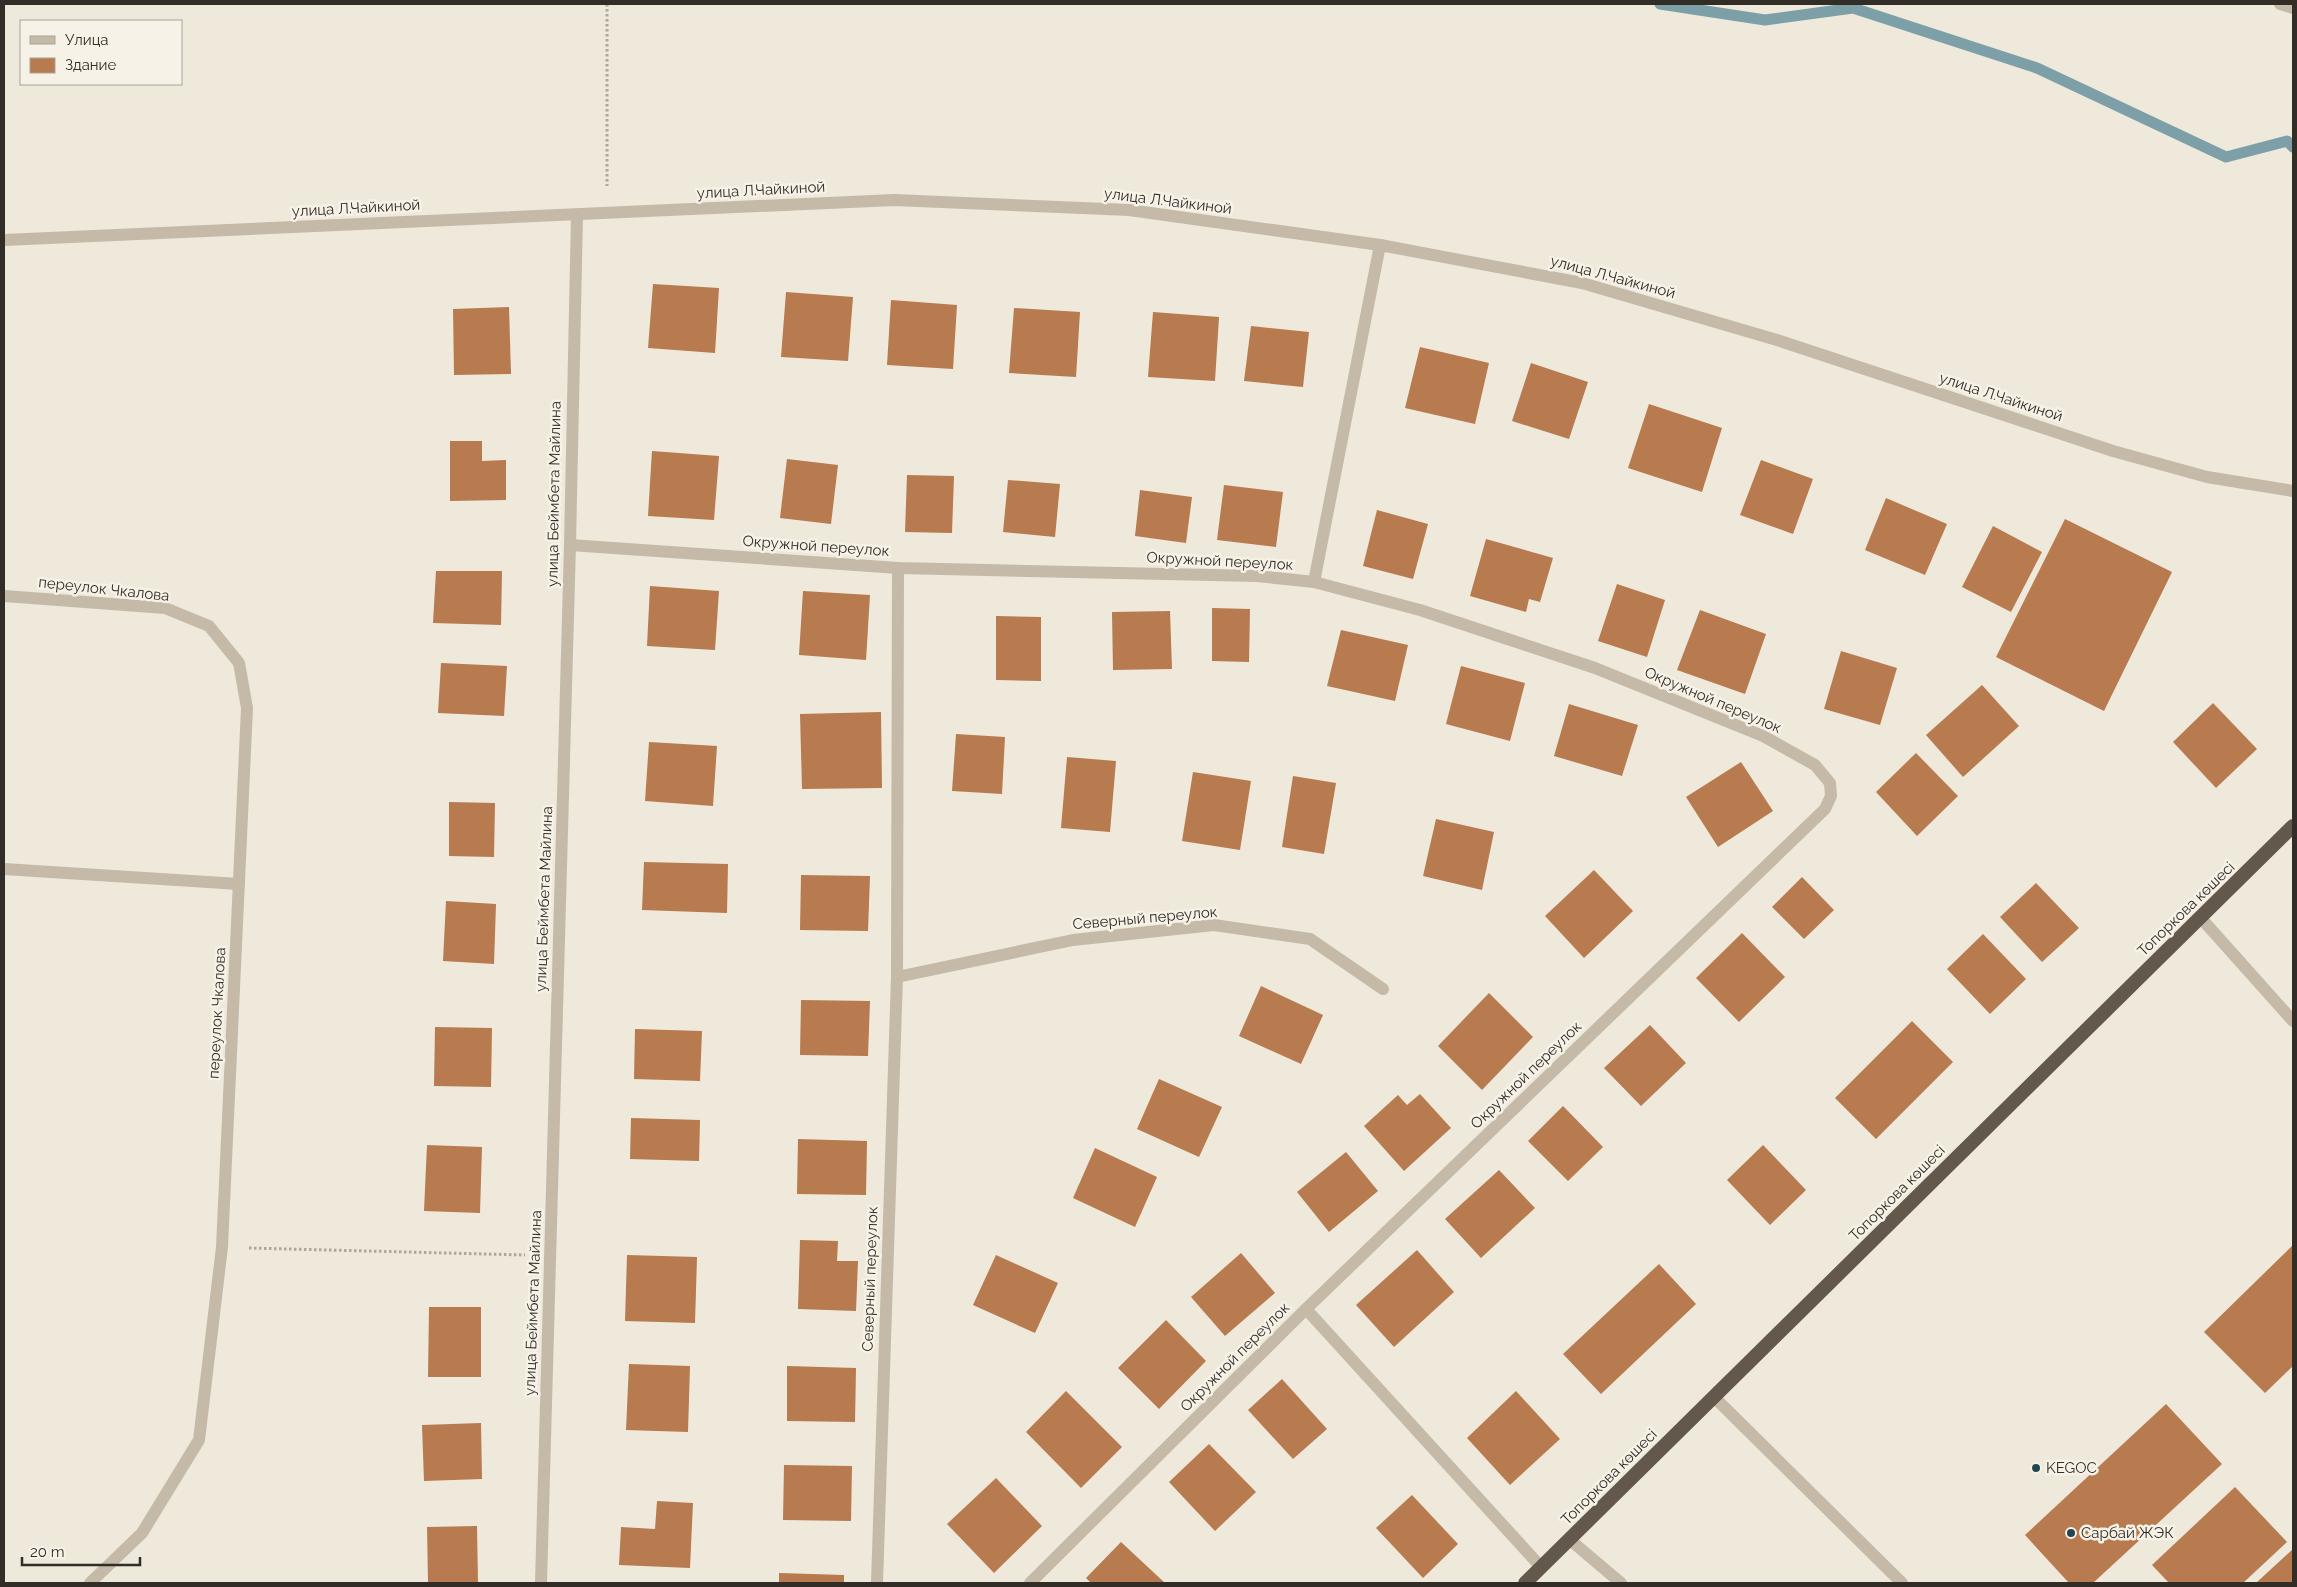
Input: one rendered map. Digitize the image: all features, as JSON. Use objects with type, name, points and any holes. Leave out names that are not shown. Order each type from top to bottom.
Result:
[{"type":"highway","name":"Топоркова көшесі","points":[[1525,1583],[2293,826]]},
{"type":"street","points":[[2280,4],[2293,8]]},
{"type":"street","name":"улица Л.Чайкиной","points":[[4,240],[894,200],[1129,210],[1380,245],[1582,283],[1777,340],[2112,451],[2207,476],[2293,491]]},
{"type":"street","name":"улица Беймбета Майлина","points":[[541,1583],[570,545],[577,215]]},
{"type":"street","points":[[1314,582],[1380,245]]},
{"type":"street","name":"Окружной переулок","points":[[570,545],[898,568],[1257,576],[1314,582],[1420,610],[1586,665],[1763,736],[1815,765],[1830,783],[1831,796],[1825,809],[1306,1309],[1030,1583]]},
{"type":"street","name":"Северный переулок","points":[[877,1583],[897,976],[898,568]]},
{"type":"street","name":"переулок Чкалова","points":[[4,596],[165,608],[209,626],[239,663],[247,708],[222,1248],[199,1440],[142,1533],[90,1583]]},
{"type":"street","points":[[4,869],[239,884]]},
{"type":"street","points":[[2200,917],[2293,1021]]},
{"type":"street","name":"Северный переулок","points":[[897,976],[1073,940],[1214,925],[1310,938],[1383,989]]},
{"type":"street","points":[[1306,1309],[1541,1567]]},
{"type":"street","points":[[1714,1397],[1902,1583]]},
{"type":"street","points":[[1569,1539],[1621,1583]]},
{"type":"path","points":[[607,4],[607,213]]},
{"type":"path","points":[[222,1248],[550,1256]]},
{"type":"building","points":[[653,284],[719,288],[715,353],[648,348]]},
{"type":"building","points":[[786,292],[853,297],[848,361],[781,357]]},
{"type":"building","points":[[891,300],[957,305],[953,369],[887,365]]},
{"type":"building","points":[[509,307],[511,374],[454,375],[453,309]]},
{"type":"building","points":[[1014,308],[1080,312],[1076,377],[1009,373]]},
{"type":"building","points":[[1153,312],[1219,317],[1215,381],[1148,377]]},
{"type":"building","points":[[1251,326],[1309,332],[1303,387],[1244,381]]},
{"type":"building","points":[[1420,347],[1489,363],[1475,424],[1405,408]]},
{"type":"building","points":[[1531,363],[1588,382],[1569,439],[1512,421]]},
{"type":"building","points":[[1649,404],[1722,428],[1702,492],[1628,468]]},
{"type":"building","points":[[450,441],[482,441],[482,461],[506,460],[506,500],[450,501]]},
{"type":"building","points":[[652,451],[719,456],[714,520],[648,516]]},
{"type":"building","points":[[787,459],[838,465],[831,524],[780,518]]},
{"type":"building","points":[[1761,460],[1813,479],[1793,534],[1740,515]]},
{"type":"building","points":[[907,475],[954,476],[952,533],[905,532]]},
{"type":"building","points":[[1008,480],[1060,484],[1055,537],[1003,532]]},
{"type":"building","points":[[1224,485],[1283,492],[1276,547],[1217,540]]},
{"type":"building","points":[[1140,490],[1192,497],[1186,543],[1135,536]]},
{"type":"building","points":[[1886,498],[1947,524],[1925,575],[1865,550]]},
{"type":"building","points":[[1377,510],[1428,524],[1413,579],[1363,566]]},
{"type":"building","points":[[2065,519],[2172,572],[2104,711],[1996,657]]},
{"type":"building","points":[[1993,526],[2042,552],[2011,612],[1962,587]]},
{"type":"building","points":[[1486,539],[1553,558],[1540,602],[1529,599],[1526,612],[1470,596]]},
{"type":"building","points":[[436,571],[502,571],[501,625],[433,623]]},
{"type":"building","points":[[1617,584],[1665,600],[1647,657],[1598,641]]},
{"type":"building","points":[[650,586],[719,591],[715,650],[647,646]]},
{"type":"building","points":[[803,591],[870,595],[866,660],[799,655]]},
{"type":"building","points":[[1212,608],[1250,609],[1249,662],[1212,661]]},
{"type":"building","points":[[1700,610],[1766,634],[1745,694],[1677,670]]},
{"type":"building","points":[[1170,611],[1172,669],[1113,670],[1112,612]]},
{"type":"building","points":[[996,616],[1041,617],[1041,681],[996,680]]},
{"type":"building","points":[[1341,630],[1408,645],[1395,701],[1327,686]]},
{"type":"building","points":[[1841,651],[1897,668],[1880,725],[1824,709]]},
{"type":"building","points":[[441,663],[507,666],[504,716],[438,713]]},
{"type":"building","points":[[1461,666],[1525,683],[1510,741],[1446,724]]},
{"type":"building","points":[[1982,685],[2019,726],[1963,777],[1926,735]]},
{"type":"building","points":[[2213,703],[2257,749],[2216,788],[2173,742]]},
{"type":"building","points":[[1569,704],[1638,725],[1622,776],[1554,756]]},
{"type":"building","points":[[881,712],[882,788],[802,789],[800,714]]},
{"type":"building","points":[[956,734],[1005,737],[1002,794],[952,791]]},
{"type":"building","points":[[649,742],[717,746],[713,806],[645,801]]},
{"type":"building","points":[[1916,753],[1958,796],[1917,836],[1876,792]]},
{"type":"building","points":[[1067,757],[1116,761],[1110,832],[1061,828]]},
{"type":"building","points":[[1741,762],[1773,811],[1718,847],[1686,797]]},
{"type":"building","points":[[1193,772],[1251,781],[1240,850],[1182,841]]},
{"type":"building","points":[[1293,776],[1336,783],[1324,854],[1282,847]]},
{"type":"building","points":[[449,802],[495,803],[494,857],[449,856]]},
{"type":"building","points":[[1436,819],[1494,832],[1482,890],[1423,876]]},
{"type":"building","points":[[644,862],[728,864],[727,913],[642,910]]},
{"type":"building","points":[[1594,870],[1633,911],[1584,958],[1545,916]]},
{"type":"building","points":[[801,875],[870,876],[868,931],[800,930]]},
{"type":"building","points":[[1802,877],[1834,910],[1804,939],[1772,907]]},
{"type":"building","points":[[2036,883],[2079,928],[2042,962],[2000,917]]},
{"type":"building","points":[[446,901],[496,904],[494,964],[443,961]]},
{"type":"building","points":[[1742,933],[1785,977],[1739,1022],[1696,978]]},
{"type":"building","points":[[1983,934],[2026,979],[1990,1014],[1947,969]]},
{"type":"building","points":[[1261,986],[1323,1015],[1301,1064],[1239,1036]]},
{"type":"building","points":[[1489,993],[1533,1037],[1482,1090],[1438,1046]]},
{"type":"building","points":[[801,1000],[870,1001],[868,1056],[800,1055]]},
{"type":"building","points":[[1912,1021],[1953,1062],[1876,1139],[1835,1098]]},
{"type":"building","points":[[1650,1025],[1686,1063],[1641,1106],[1604,1068]]},
{"type":"building","points":[[435,1027],[492,1028],[491,1087],[434,1086]]},
{"type":"building","points":[[635,1029],[702,1031],[700,1081],[634,1079]]},
{"type":"building","points":[[1159,1079],[1222,1107],[1199,1157],[1137,1129]]},
{"type":"building","points":[[1420,1094],[1451,1128],[1404,1171],[1364,1126],[1398,1095],[1407,1105]]},
{"type":"building","points":[[1563,1106],[1603,1147],[1568,1181],[1528,1141]]},
{"type":"building","points":[[631,1118],[700,1120],[699,1161],[630,1159]]},
{"type":"building","points":[[798,1139],[867,1141],[866,1195],[797,1194]]},
{"type":"building","points":[[427,1145],[482,1147],[480,1213],[424,1211]]},
{"type":"building","points":[[1763,1145],[1806,1190],[1770,1225],[1727,1180]]},
{"type":"building","points":[[1095,1148],[1157,1177],[1135,1227],[1073,1198]]},
{"type":"building","points":[[1346,1152],[1378,1191],[1329,1232],[1297,1192]]},
{"type":"building","points":[[1499,1170],[1535,1208],[1481,1258],[1445,1219]]},
{"type":"building","points":[[800,1240],[838,1241],[837,1261],[858,1261],[856,1311],[798,1309]]},
{"type":"building","points":[[2293,1245],[2293,1366],[2265,1393],[2204,1332]]},
{"type":"building","points":[[1417,1250],[1454,1292],[1394,1347],[1356,1305]]},
{"type":"building","points":[[1241,1253],[1275,1293],[1225,1336],[1191,1297]]},
{"type":"building","points":[[627,1255],[697,1257],[695,1323],[625,1321]]},
{"type":"building","points":[[996,1255],[1058,1283],[1035,1333],[973,1305]]},
{"type":"building","points":[[1659,1264],[1696,1304],[1601,1394],[1563,1354]]},
{"type":"building","points":[[429,1307],[481,1307],[481,1377],[428,1377]]},
{"type":"building","points":[[1166,1320],[1206,1361],[1159,1409],[1118,1368]]},
{"type":"building","points":[[629,1364],[690,1366],[688,1432],[626,1430]]},
{"type":"building","points":[[787,1366],[856,1368],[855,1422],[787,1421]]},
{"type":"building","points":[[1282,1379],[1327,1429],[1293,1459],[1248,1410]]},
{"type":"building","points":[[1066,1391],[1122,1447],[1081,1488],[1026,1432]]},
{"type":"building","points":[[1516,1391],[1560,1439],[1510,1485],[1467,1438]]},
{"type":"building","points":[[2166,1404],[2222,1464],[2093,1583],[2069,1583],[2025,1535]]},
{"type":"building","points":[[481,1423],[482,1479],[424,1481],[422,1425]]},
{"type":"building","points":[[1209,1444],[1256,1492],[1215,1531],[1169,1482]]},
{"type":"building","points":[[784,1465],[852,1466],[851,1521],[783,1520]]},
{"type":"building","points":[[996,1478],[1042,1526],[994,1573],[947,1524]]},
{"type":"building","points":[[2235,1487],[2287,1542],[2243,1583],[2169,1583],[2152,1565]]},
{"type":"building","points":[[1412,1495],[1458,1544],[1423,1578],[1376,1528]]},
{"type":"building","points":[[657,1501],[693,1503],[690,1568],[619,1565],[621,1527],[655,1529]]},
{"type":"building","points":[[477,1526],[478,1583],[428,1583],[427,1527]]},
{"type":"building","points":[[1121,1542],[1165,1583],[1091,1583],[1086,1578]]},
{"type":"building","points":[[2293,1549],[2293,1583],[2256,1583]]},
{"type":"building","points":[[779,1573],[844,1575],[844,1583],[779,1583]]},
{"type":"waterway","points":[[1660,4],[1765,20],[1853,8],[2037,68],[2226,157],[2287,141],[2293,147]]},
{"type":"place","name":"KEGOC","points":[[2036,1468]]},
{"type":"place","name":"Сарбай ЖЭК","points":[[2071,1533]]}]
